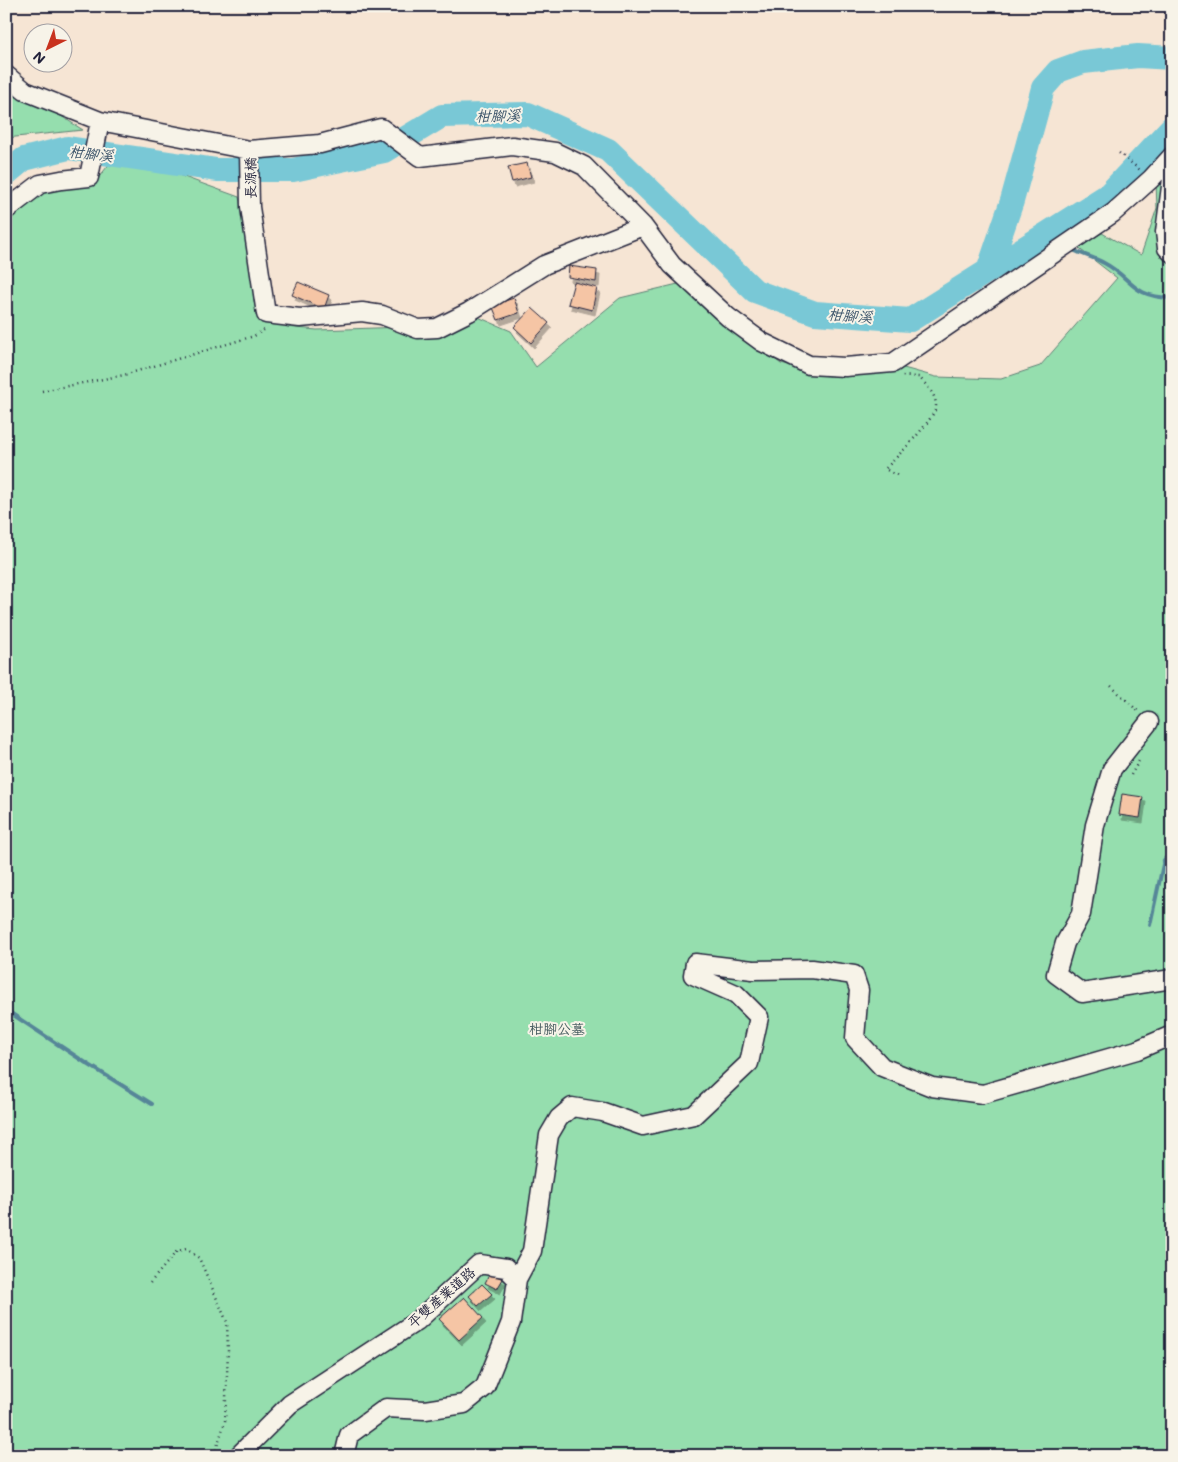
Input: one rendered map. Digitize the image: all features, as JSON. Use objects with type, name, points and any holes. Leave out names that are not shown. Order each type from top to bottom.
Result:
[{"type":"street","points":[[6,75],[24,91],[100,121],[249,150],[320,144],[381,128],[420,157],[512,146],[555,152],[584,166],[643,226],[672,265],[728,317],[762,342],[809,365],[845,367],[893,363],[1113,213],[1151,179],[1172,156]]},
{"type":"street","points":[[6,210],[40,184],[89,177],[100,121]]},
{"type":"street","name":"長源橋","points":[[249,150],[250,206],[266,314],[280,316]]},
{"type":"street","points":[[1172,179],[1165,232],[1166,248],[1172,253]]},
{"type":"street","points":[[280,316],[300,318],[362,312],[382,315],[418,328],[437,328],[469,312],[544,265],[643,226]]},
{"type":"street","points":[[1149,722],[1112,769],[1095,825],[1081,914],[1066,944],[1056,974],[1082,993],[1172,979]]},
{"type":"street","points":[[344,1456],[349,1434],[386,1408],[425,1410],[464,1404],[485,1387],[511,1322],[517,1279],[532,1251],[549,1135],[572,1107],[603,1112],[643,1126],[694,1115],[749,1063],[759,1017],[736,994],[694,975],[695,963],[753,970],[812,969],[854,975],[858,990],[855,1038],[882,1067],[932,1087],[983,1094],[1137,1050],[1172,1035]]},
{"type":"street","name":"平雙產業道路","points":[[238,1456],[290,1404],[416,1321],[479,1264],[506,1268],[517,1279]]},
{"type":"path","points":[[1119,153],[1151,179]]},
{"type":"path","points":[[42,391],[124,375],[254,336],[280,316]]},
{"type":"path","points":[[897,376],[919,377],[933,392],[936,406],[935,412],[916,436],[886,469],[897,475]]},
{"type":"path","points":[[150,1283],[177,1251],[186,1249],[199,1258],[227,1322],[228,1351],[225,1422],[214,1456]]},
{"type":"green space","points":[[6,74],[22,91],[83,130],[6,138]]},
{"type":"green space","name":"柑腳公墓","points":[[118,153],[239,197],[259,312],[287,327],[317,330],[404,327],[478,317],[511,331],[536,367],[620,298],[682,283],[781,364],[828,376],[880,373],[900,367],[936,377],[1001,379],[1040,366],[1117,278],[1077,247],[1102,233],[1141,255],[1157,208],[1155,158],[1172,157],[1172,1456],[6,1456],[6,217],[45,191],[54,188],[92,186]]},
{"type":"building","points":[[527,163],[531,177],[512,182],[508,167]]},
{"type":"building","points":[[569,266],[597,270],[596,282],[568,277]]},
{"type":"building","points":[[298,282],[329,295],[324,309],[292,295]]},
{"type":"building","points":[[574,282],[597,288],[592,310],[568,304]]},
{"type":"building","points":[[514,298],[519,313],[498,320],[492,305]]},
{"type":"building","points":[[532,308],[549,323],[531,343],[514,327]]},
{"type":"building","points":[[1122,794],[1143,797],[1140,818],[1119,815]]},
{"type":"building","points":[[490,1273],[503,1279],[497,1289],[485,1283]]},
{"type":"building","points":[[482,1284],[492,1294],[478,1306],[469,1296]]},
{"type":"building","points":[[464,1297],[483,1318],[459,1340],[439,1319]]},
{"type":"waterway","name":"柑腳溪","points":[[988,271],[1012,201],[1043,88],[1058,71],[1083,62],[1138,56],[1172,58]]},
{"type":"waterway","name":"柑腳溪","points":[[6,174],[24,159],[68,148],[217,170],[293,170],[384,151],[442,116],[528,114],[608,150],[755,291],[815,313],[910,320],[1108,195],[1172,127]]},
{"type":"waterway","points":[[1042,235],[1054,241]]},
{"type":"waterway","points":[[1075,251],[1101,261],[1114,269],[1133,286],[1148,294],[1172,298]]},
{"type":"waterway","points":[[1150,925],[1164,860],[1172,851]]},
{"type":"waterway","points":[[6,1010],[152,1104]]}]
